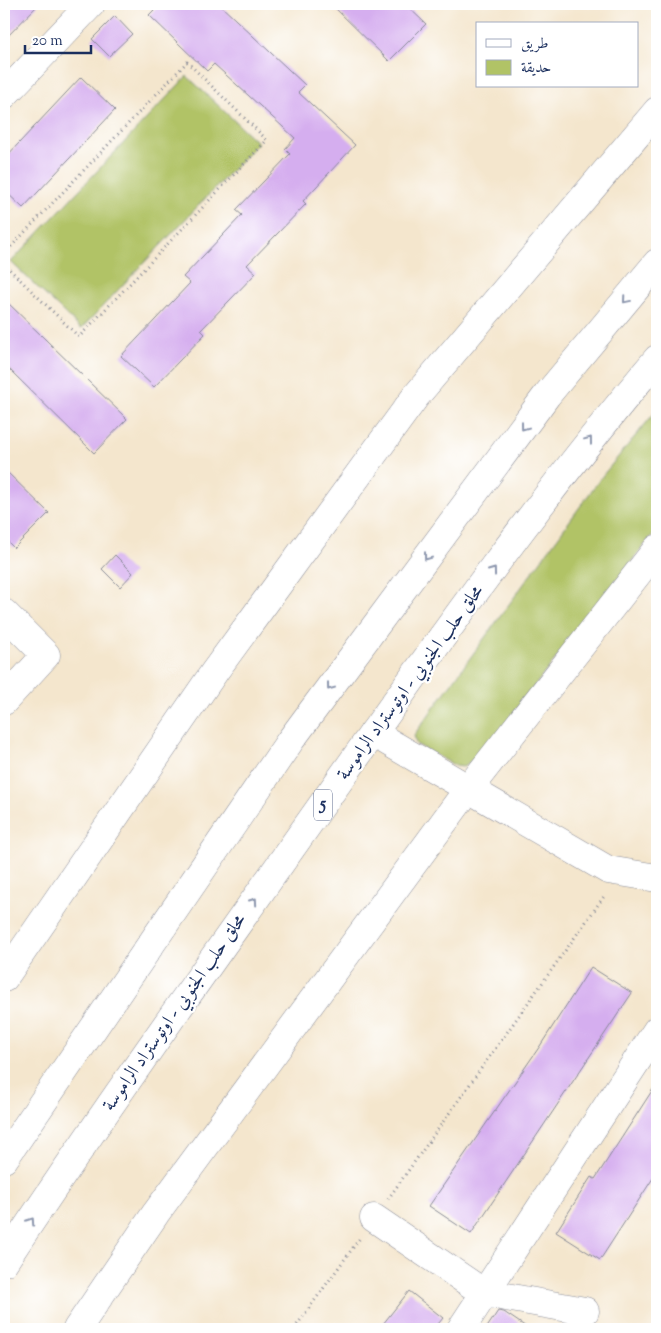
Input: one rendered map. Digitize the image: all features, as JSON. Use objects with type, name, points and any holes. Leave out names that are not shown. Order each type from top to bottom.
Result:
[{"type":"main road","points":[[4,95],[91,4]]},
{"type":"main road","points":[[4,978],[215,671],[416,396],[657,111]]},
{"type":"main road","points":[[4,1159],[290,741],[547,395],[657,263]]},
{"type":"main road","name":"محلق حلب الجنوبي - اوتوستراد الراموسة","points":[[4,1262],[93,1127],[373,733],[592,436],[657,359]]},
{"type":"main road","points":[[77,1329],[162,1205],[469,788],[657,549]]},
{"type":"main road","points":[[4,613],[46,655],[4,702]]},
{"type":"main road","points":[[373,733],[608,870],[657,878]]},
{"type":"main road","points":[[461,1329],[657,1030]]},
{"type":"main road","points":[[374,1218],[484,1293],[585,1311]]},
{"type":"path","points":[[4,254],[187,62],[268,140],[79,337],[4,264]]},
{"type":"path","points":[[294,1329],[621,872]]},
{"type":"green space","points":[[187,76],[258,143],[81,329],[11,262]]},
{"type":"green space","points":[[657,410],[657,529],[483,752],[463,767],[456,766],[416,744],[414,735],[603,475]]},
{"type":"building","points":[[4,4],[39,4],[4,40]]},
{"type":"building","points":[[160,4],[219,4],[305,85],[298,92],[355,145],[303,201],[306,204],[247,265],[256,273],[201,330],[205,334],[154,387],[121,356],[190,283],[183,277],[242,215],[236,210],[290,154],[285,149],[295,138],[214,64],[207,71],[149,15]]},
{"type":"building","points":[[331,4],[405,4],[426,24],[389,61]]},
{"type":"building","points":[[115,16],[132,34],[109,56],[92,39]]},
{"type":"building","points":[[81,77],[115,110],[23,208],[4,190],[4,159]]},
{"type":"building","points":[[4,299],[127,419],[94,453],[4,364]]},
{"type":"building","points":[[4,469],[49,513],[14,548],[4,538]]},
{"type":"building","points":[[115,555],[133,573],[120,587],[102,569]]},
{"type":"building","points":[[591,967],[632,993],[471,1234],[429,1206],[540,1046]]},
{"type":"building","points":[[657,1083],[657,1172],[600,1260],[556,1232],[591,1177],[595,1179]]},
{"type":"building","points":[[409,1291],[443,1318],[434,1329],[379,1329]]},
{"type":"building","points":[[498,1311],[504,1312],[529,1329],[486,1329]]}]
